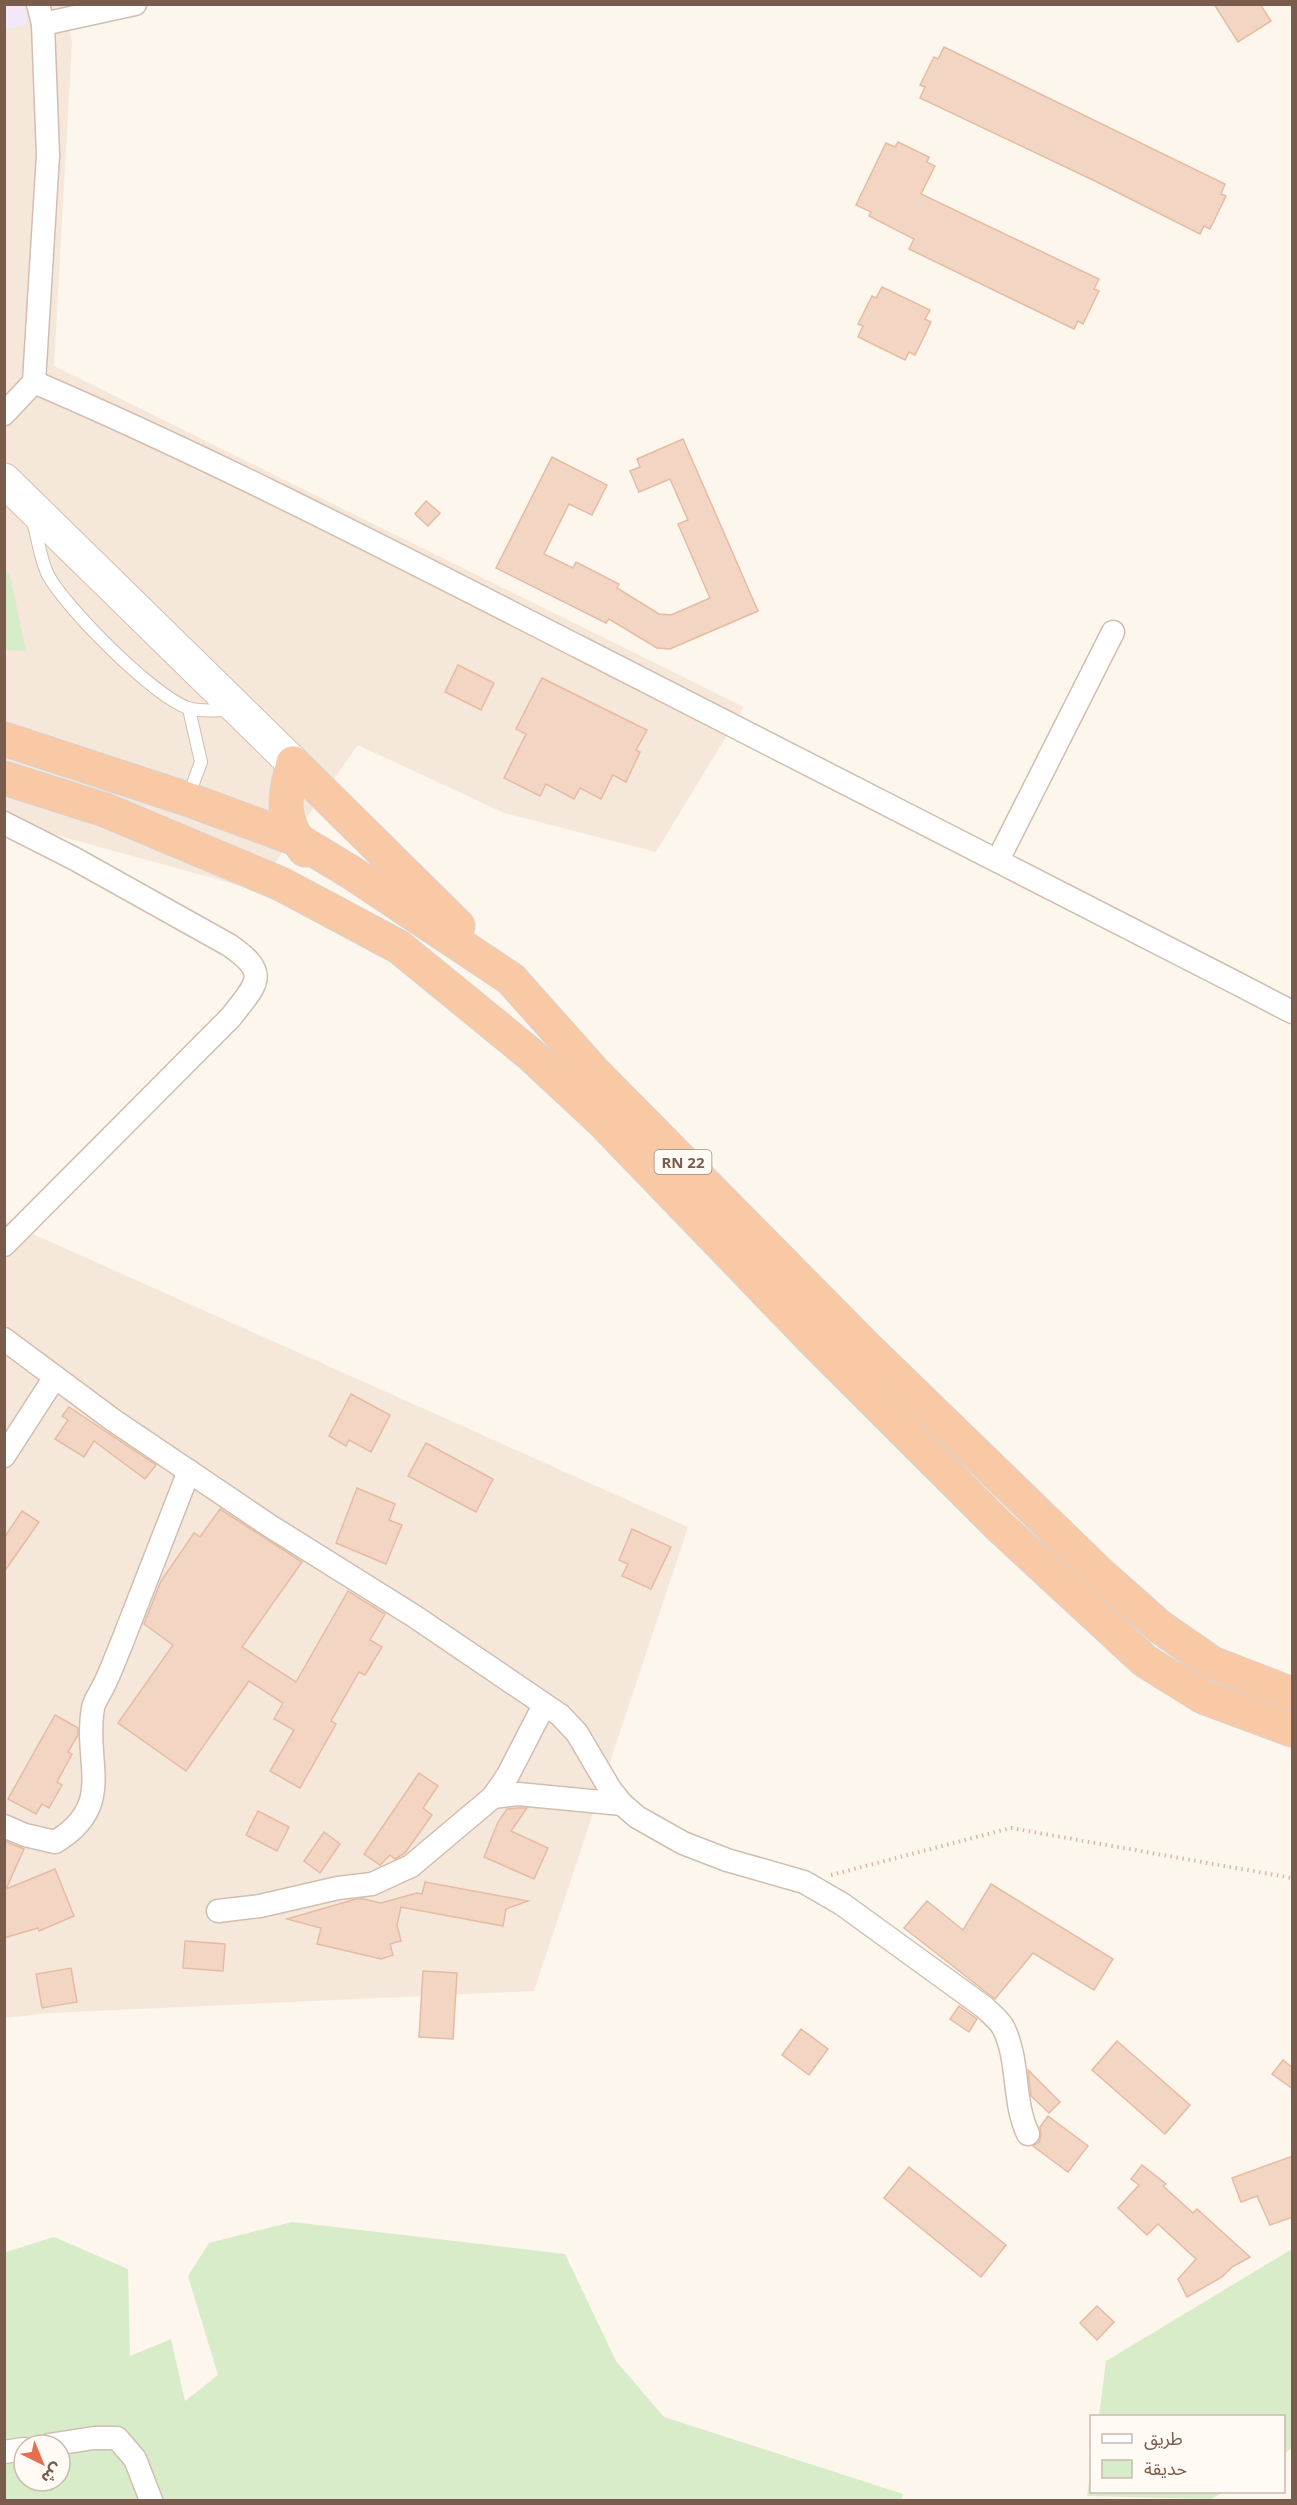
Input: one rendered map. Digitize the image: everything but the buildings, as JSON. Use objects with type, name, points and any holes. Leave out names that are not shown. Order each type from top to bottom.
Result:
[{"type":"highway","name":"RN 22","points":[[4,739],[187,799],[296,839],[352,873],[511,979],[593,1071],[850,1331],[1160,1628],[1212,1663],[1293,1694]]},
{"type":"highway","points":[[293,762],[285,795],[286,816],[296,839],[331,882],[359,926]]},
{"type":"highway","points":[[293,762],[511,979]]},
{"type":"highway","name":"RN 22","points":[[4,778],[116,814],[281,884],[399,947],[531,1054],[604,1124],[990,1517],[1145,1661],[1203,1697],[1293,1730]]},
{"type":"main road","points":[[4,480],[293,762]]},
{"type":"street","points":[[4,414],[34,382],[48,155],[41,14],[135,4]]},
{"type":"street","points":[[34,382],[358,535],[999,858],[1293,1012]]},
{"type":"street","points":[[999,858],[1113,632]]},
{"type":"street","points":[[4,823],[75,859],[229,945],[255,967],[255,982],[231,1017],[4,1245]]},
{"type":"street","points":[[4,1339],[113,1420],[414,1616],[560,1715],[577,1733],[610,1789],[622,1804],[638,1817],[682,1843],[727,1860],[804,1882],[842,1904],[984,2007],[1003,2026],[1011,2051],[1020,2118],[1028,2134]]},
{"type":"street","points":[[4,1456],[55,1377]]},
{"type":"street","points":[[4,1826],[25,1835],[55,1842],[69,1834],[87,1811],[93,1791],[95,1772],[91,1728],[93,1707],[120,1647],[189,1471]]},
{"type":"street","points":[[218,1911],[260,1906],[338,1888],[372,1884],[386,1880],[411,1866],[439,1845],[493,1797],[508,1775],[544,1705]]},
{"type":"street","points":[[493,1797],[518,1794],[622,1804]]},
{"type":"street","points":[[72,2441],[117,2438],[135,2459],[151,2500]]},
{"type":"lane","points":[[28,503],[47,573],[57,590],[72,609],[151,686],[189,709],[242,710]]},
{"type":"lane","points":[[187,799],[201,762],[189,709]]},
{"type":"path","points":[[804,1882],[1011,1828],[1293,1878]]},
{"type":"shaded area","points":[[5,4],[23,5],[28,25],[5,29]]},
{"type":"shaded area","points":[[4,5],[65,5],[72,43],[54,366],[744,707],[656,852],[504,813],[358,745],[256,890],[5,821]]},
{"type":"shaded area","points":[[4,1221],[688,1527],[534,1991],[50,2013],[5,2018]]},
{"type":"green space","points":[[4,569],[10,575],[26,651],[5,650]]},
{"type":"green space","points":[[292,2222],[565,2254],[616,2361],[664,2417],[903,2494],[901,2500],[5,2500],[6,2252],[54,2237],[128,2269],[130,2356],[171,2339],[185,2401],[218,2375],[188,2276],[209,2243]]},
{"type":"green space","points":[[1292,2249],[1292,2448],[1285,2453],[1285,2415],[1099,2415],[1106,2361]]},
{"type":"green space","points":[[1090,2474],[1090,2493],[1222,2493],[1211,2499],[1087,2496]]}]
